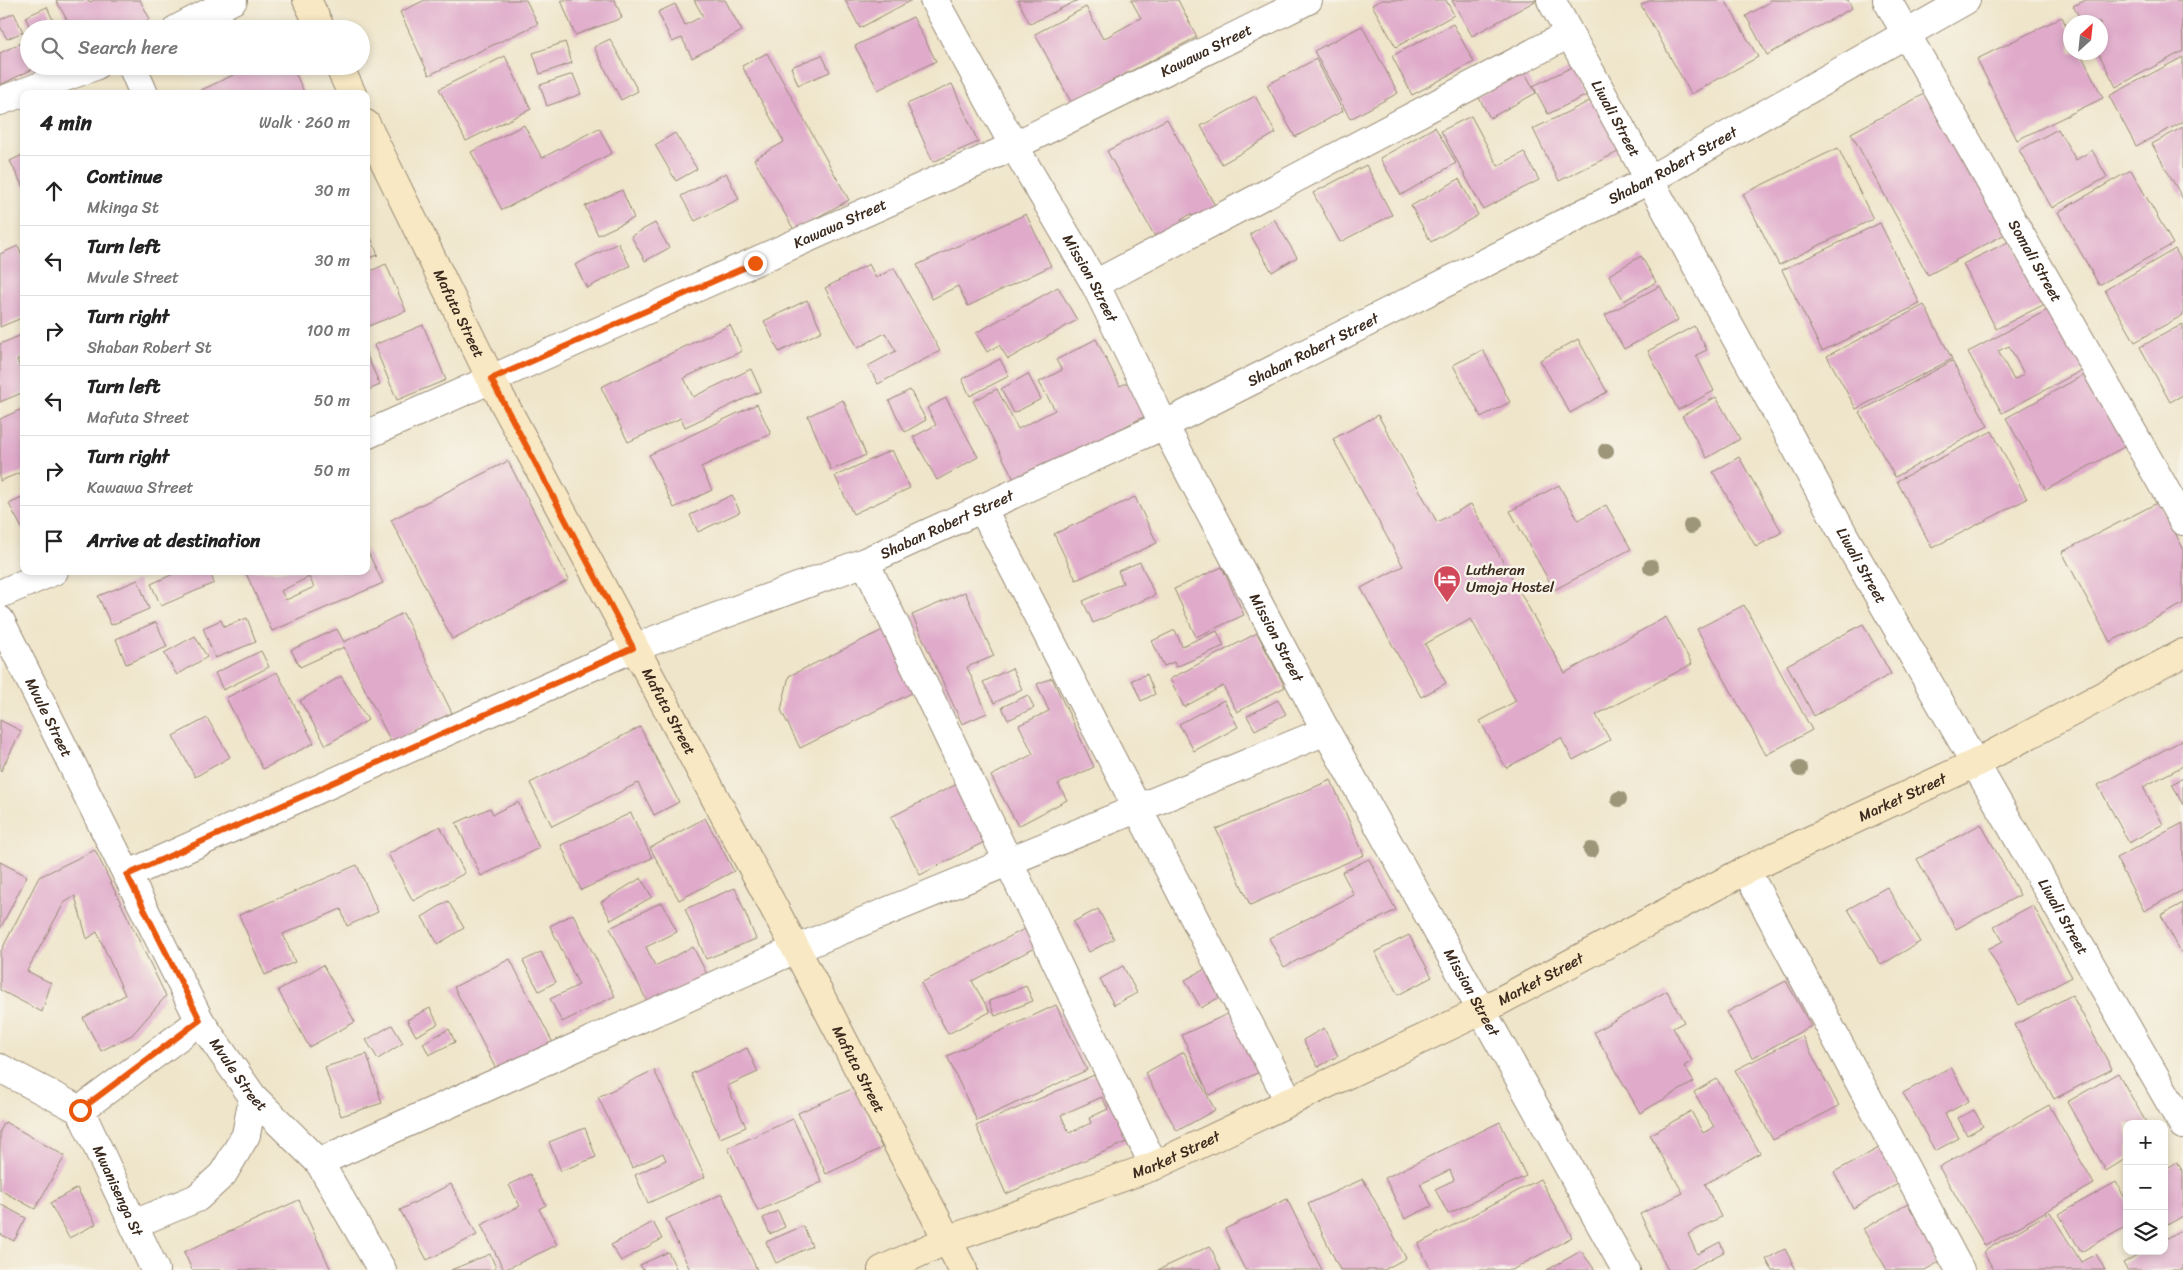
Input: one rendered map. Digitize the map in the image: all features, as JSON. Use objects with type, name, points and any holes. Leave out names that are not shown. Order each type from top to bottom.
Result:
[{"type":"street","points":[[194,20],[233,0]]},
{"type":"street","points":[[307,0],[317,20]]},
{"type":"street","name":"Mission Street","points":[[934,0],[1014,146],[1094,284],[1164,425],[1326,731],[1626,1270]]},
{"type":"street","name":"Kawawa Street","points":[[370,433],[1014,146],[1308,0]]},
{"type":"street","name":"Liwali Street","points":[[1552,0],[1568,34],[1846,539],[2183,1125]]},
{"type":"street","name":"Somali Street","points":[[1887,0],[2183,521]]},
{"type":"street","name":"Shaban Robert Street","points":[[127,875],[633,648],[865,562],[1164,425],[1649,180],[1966,0]]},
{"type":"street","points":[[1094,284],[1568,34]]},
{"type":"street","points":[[30,90],[71,75]]},
{"type":"street","points":[[136,75],[142,90]]},
{"type":"street","points":[[343,75],[350,90]]},
{"type":"street","points":[[0,101],[20,94]]},
{"type":"street","name":"Mafuta Street","points":[[370,132],[491,379],[633,648],[796,949],[964,1270]]},
{"type":"street","points":[[982,508],[1289,1101]]},
{"type":"street","points":[[865,562],[1154,1166]]},
{"type":"street","points":[[0,594],[45,575]]},
{"type":"street","name":"Mvule Street","points":[[0,620],[200,1020],[253,1097],[319,1162],[382,1270]]},
{"type":"street","name":"Market Street","points":[[882,1270],[947,1240],[1154,1166],[1481,1011],[1746,870],[1974,764],[2183,653]]},
{"type":"street","points":[[319,1162],[796,949],[1326,731]]},
{"type":"street","points":[[1746,870],[1960,1270]]},
{"type":"street","points":[[0,1068],[80,1110],[200,1020]]},
{"type":"street","points":[[134,1224],[197,1198],[223,1174],[246,1135],[253,1097]]},
{"type":"street","name":"Mwanisenga St","points":[[80,1110],[155,1270]]},
{"type":"building","points":[[56,0],[89,0],[90,2],[94,0],[140,0],[150,19],[148,20],[67,20]]},
{"type":"building","points":[[425,0],[526,0],[538,24],[429,75],[400,12]]},
{"type":"building","points":[[561,0],[615,0],[622,18],[575,35]]},
{"type":"building","points":[[694,0],[725,0],[742,31],[692,58],[682,38],[672,42],[658,12],[675,4],[685,25],[703,16]]},
{"type":"building","points":[[845,0],[912,0],[860,28]]},
{"type":"building","points":[[1018,0],[1078,0],[1030,24]]},
{"type":"building","points":[[1131,0],[1178,0],[1197,37],[1071,102],[1035,34],[1086,7],[1103,39],[1141,18]]},
{"type":"building","points":[[1381,0],[1446,0],[1454,15],[1396,47],[1372,5]]},
{"type":"building","points":[[1452,0],[1537,0],[1472,36]]},
{"type":"building","points":[[1651,0],[1725,0],[1758,57],[1691,94],[1641,5]]},
{"type":"building","points":[[1769,0],[1848,0],[1852,8],[1767,55],[1746,16],[1770,2]]},
{"type":"building","points":[[2086,0],[2181,0],[2183,51],[2116,87],[2102,60],[2108,60],[2108,15],[2078,15],[2073,6]]},
{"type":"building","points":[[47,7],[53,20],[26,20],[25,17]]},
{"type":"building","points":[[14,13],[20,26],[20,33],[7,39],[0,26],[0,20]]},
{"type":"building","points":[[913,17],[936,61],[878,90],[855,46]]},
{"type":"building","points":[[2062,17],[2063,60],[2084,60],[2103,98],[2017,140],[1977,59]]},
{"type":"building","points":[[1453,24],[1474,62],[1412,95],[1392,56]]},
{"type":"building","points":[[1362,26],[1398,93],[1350,119],[1314,51]]},
{"type":"building","points":[[610,39],[638,91],[621,100],[594,47]]},
{"type":"building","points":[[565,42],[572,63],[540,74],[533,53]]},
{"type":"building","points":[[20,43],[21,75],[0,85],[0,53]]},
{"type":"building","points":[[767,53],[849,200],[794,230],[754,159],[784,142],[742,66]]},
{"type":"building","points":[[822,55],[830,72],[798,85],[791,67]]},
{"type":"building","points":[[505,56],[531,109],[466,141],[439,89]]},
{"type":"building","points":[[2183,57],[2183,122],[2136,146],[2109,96]]},
{"type":"building","points":[[1316,59],[1343,111],[1295,137],[1267,85]]},
{"type":"building","points":[[1572,67],[1587,95],[1548,114],[1533,86]]},
{"type":"building","points":[[1524,71],[1536,93],[1490,118],[1478,96]]},
{"type":"building","points":[[573,74],[581,94],[547,106],[540,85]]},
{"type":"building","points":[[233,75],[296,75],[303,90],[201,90]]},
{"type":"building","points":[[952,84],[978,142],[933,162],[907,104]]},
{"type":"building","points":[[1932,90],[2009,232],[1928,275],[1851,133]]},
{"type":"building","points":[[1255,96],[1276,133],[1222,164],[1201,126]]},
{"type":"building","points":[[1596,98],[1622,150],[1559,181],[1533,129]]},
{"type":"building","points":[[1471,116],[1498,166],[1524,152],[1539,180],[1483,209],[1441,131]]},
{"type":"building","points":[[1167,119],[1217,209],[1195,221],[1191,214],[1181,220],[1185,226],[1158,242],[1107,151]]},
{"type":"building","points":[[524,125],[542,158],[599,128],[612,153],[502,210],[471,152]]},
{"type":"building","points":[[1435,127],[1456,163],[1401,195],[1380,158]]},
{"type":"building","points":[[2183,127],[2183,199],[2152,144]]},
{"type":"building","points":[[2058,129],[2076,160],[2092,150],[2107,177],[2052,208],[2019,150]]},
{"type":"building","points":[[675,133],[697,169],[676,181],[655,145]]},
{"type":"building","points":[[1838,148],[1873,219],[1779,265],[1743,194]]},
{"type":"building","points":[[20,156],[20,181],[10,161]]},
{"type":"building","points":[[1366,165],[1392,215],[1340,242],[1313,193]]},
{"type":"building","points":[[2131,170],[2173,244],[2099,285],[2058,212]]},
{"type":"building","points":[[726,173],[739,199],[695,221],[681,196]]},
{"type":"building","points":[[1459,179],[1478,215],[1431,242],[1411,206]]},
{"type":"building","points":[[622,190],[634,218],[598,235],[585,206]]},
{"type":"building","points":[[1026,214],[1051,266],[968,306],[958,286],[932,299],[917,265]]},
{"type":"building","points":[[1274,219],[1297,257],[1272,272],[1250,234]]},
{"type":"building","points":[[655,223],[669,248],[645,261],[631,236]]},
{"type":"building","points":[[1880,223],[1920,304],[1822,351],[1782,270]]},
{"type":"building","points":[[370,235],[378,255],[370,258]]},
{"type":"building","points":[[2012,240],[2045,304],[1996,329],[1963,264]]},
{"type":"building","points":[[618,243],[630,266],[587,288],[575,265]]},
{"type":"building","points":[[18,246],[20,250],[20,319],[0,327],[0,254]]},
{"type":"building","points":[[2175,249],[2183,263],[2183,315],[2135,342],[2105,290]]},
{"type":"building","points":[[1641,256],[1656,282],[1624,301],[1609,275]]},
{"type":"building","points":[[386,264],[406,311],[370,325],[370,271]]},
{"type":"building","points":[[869,264],[876,278],[894,268],[940,351],[878,384],[868,366],[896,351],[885,333],[858,348],[825,288]]},
{"type":"building","points":[[1660,286],[1678,320],[1624,349],[1605,315]]},
{"type":"building","points":[[1058,287],[1077,320],[1008,359],[999,345],[987,352],[976,333]]},
{"type":"building","points":[[807,300],[822,331],[779,352],[764,321]]},
{"type":"building","points":[[1924,305],[1952,359],[1856,409],[1827,356]]},
{"type":"building","points":[[2053,307],[2086,368],[2002,413],[1968,352]],"holes":[[[2009,346],[2024,374],[2014,380],[1998,351]]]},
{"type":"building","points":[[2183,324],[2183,395],[2170,402],[2140,347]]},
{"type":"building","points":[[423,325],[446,380],[397,400],[374,345]]},
{"type":"building","points":[[730,325],[742,351],[684,378],[693,397],[751,369],[761,391],[685,427],[681,418],[628,442],[601,387]]},
{"type":"building","points":[[1694,326],[1707,350],[1696,355],[1714,391],[1678,410],[1648,351]]},
{"type":"building","points":[[20,336],[20,359],[17,360],[20,367],[20,394],[0,402],[0,344]]},
{"type":"building","points":[[1096,339],[1120,386],[1135,379],[1153,412],[1016,483],[973,401],[997,389],[1018,429],[1055,410],[1039,382],[1062,370],[1056,360]]},
{"type":"building","points":[[1578,339],[1607,392],[1570,413],[1540,360]]},
{"type":"building","points":[[1483,350],[1510,402],[1481,417],[1453,365]]},
{"type":"building","points":[[1000,359],[1009,376],[970,396],[962,379]]},
{"type":"building","points":[[1952,361],[1988,426],[1895,477],[1859,412]]},
{"type":"building","points":[[370,362],[380,385],[370,389]]},
{"type":"building","points":[[2089,372],[2129,444],[2046,490],[2006,418]]},
{"type":"building","points":[[1028,374],[1041,399],[1014,413],[1001,389]]},
{"type":"building","points":[[910,390],[926,420],[905,432],[889,401]]},
{"type":"building","points":[[1716,397],[1740,439],[1707,458],[1682,416]]},
{"type":"building","points":[[946,398],[978,457],[937,480],[913,437],[936,425],[927,408]]},
{"type":"building","points":[[843,400],[866,455],[831,470],[808,416]]},
{"type":"building","points":[[757,404],[771,434],[701,467],[712,490],[674,508],[649,455]]},
{"type":"building","points":[[20,410],[20,473],[0,481],[0,419]]},
{"type":"building","name":"Lutheran Umoja Hostel","points":[[1378,415],[1437,522],[1471,504],[1565,673],[1666,617],[1692,664],[1596,715],[1610,740],[1573,760],[1561,738],[1506,768],[1480,721],[1516,701],[1471,619],[1425,644],[1446,683],[1421,697],[1361,588],[1403,566],[1333,439]]},
{"type":"building","points":[[1992,431],[2027,499],[1932,548],[1897,481]]},
{"type":"building","points":[[892,450],[910,488],[853,514],[835,476]]},
{"type":"building","points":[[1739,457],[1782,532],[1756,547],[1713,472]]},
{"type":"building","points":[[508,461],[569,580],[452,639],[391,520]]},
{"type":"building","points":[[1559,485],[1578,520],[1606,505],[1631,549],[1554,590],[1510,511]]},
{"type":"building","points":[[732,495],[740,512],[698,532],[690,515]]},
{"type":"building","points":[[1135,497],[1157,543],[1076,580],[1054,534]]},
{"type":"building","points":[[20,499],[20,525],[9,504]]},
{"type":"building","points":[[2159,502],[2183,548],[2183,604],[2110,642],[2062,552]]},
{"type":"building","points":[[370,556],[383,583],[272,631],[247,575],[370,575]],"holes":[[[309,577],[314,587],[286,600],[281,591]]]},
{"type":"building","points":[[1140,562],[1155,595],[1093,623],[1083,601],[1123,583],[1118,571]]},
{"type":"building","points":[[1222,567],[1244,615],[1196,637],[1174,589]]},
{"type":"building","points":[[171,575],[211,575],[214,583],[161,606],[151,584]]},
{"type":"building","points":[[138,580],[149,609],[111,625],[98,596]]},
{"type":"building","points":[[965,592],[994,656],[967,667],[987,713],[962,724],[912,615]]},
{"type":"building","points":[[1744,605],[1812,730],[1766,755],[1697,629]]},
{"type":"building","points":[[403,613],[452,713],[391,742],[344,647],[300,667],[291,650],[337,629],[344,642]]},
{"type":"building","points":[[247,618],[256,642],[215,658],[203,628],[221,620],[224,627]]},
{"type":"building","points":[[156,622],[167,647],[126,664],[116,639]]},
{"type":"building","points":[[1863,624],[1891,674],[1814,716],[1787,665]]},
{"type":"building","points":[[887,628],[918,690],[800,748],[781,710],[789,676]]},
{"type":"building","points":[[1175,630],[1182,646],[1217,631],[1224,646],[1176,667],[1174,662],[1164,666],[1152,641]]},
{"type":"building","points":[[1257,633],[1285,687],[1237,712],[1223,686],[1184,707],[1170,679]]},
{"type":"building","points":[[195,636],[207,657],[177,675],[164,653]]},
{"type":"building","points":[[261,651],[269,667],[223,690],[215,673]]},
{"type":"building","points":[[1012,668],[1022,689],[994,703],[983,682]]},
{"type":"building","points":[[277,672],[314,743],[263,769],[226,698]]},
{"type":"building","points":[[1147,674],[1155,694],[1141,701],[1132,680]]},
{"type":"building","points":[[341,676],[368,720],[326,745],[300,701]]},
{"type":"building","points":[[1052,678],[1094,767],[1058,784],[1067,800],[1018,826],[991,776],[1033,754],[1019,725],[1049,711],[1037,684]]},
{"type":"building","points":[[1028,695],[1034,708],[1008,720],[1002,707]]},
{"type":"building","points":[[1224,700],[1238,727],[1194,751],[1179,724]]},
{"type":"building","points":[[1278,700],[1286,714],[1255,730],[1247,716]]},
{"type":"building","points":[[207,718],[230,757],[195,777],[173,736]]},
{"type":"building","points":[[0,720],[21,731],[1,771],[0,770]]},
{"type":"building","points":[[640,727],[679,802],[654,815],[638,783],[552,826],[530,783]]},
{"type":"building","points":[[2183,740],[2183,766],[2143,787],[2163,824],[2129,843],[2098,785]]},
{"type":"building","points":[[2183,778],[2183,805],[2172,784]]},
{"type":"building","points":[[1331,780],[1364,855],[1250,905],[1216,829]]},
{"type":"building","points":[[959,783],[988,840],[920,875],[891,817]]},
{"type":"building","points":[[518,802],[539,848],[481,876],[456,823],[490,808],[493,814]]},
{"type":"building","points":[[631,813],[652,858],[581,890],[561,845]]},
{"type":"building","points":[[705,818],[734,871],[679,900],[650,848]]},
{"type":"building","points":[[2183,823],[2183,890],[2144,911],[2116,858]]},
{"type":"building","points":[[1981,824],[2020,895],[1956,929],[1917,859]]},
{"type":"building","points":[[440,826],[465,873],[413,901],[388,854]]},
{"type":"building","points":[[95,850],[166,996],[132,1035],[101,1051],[83,1018],[125,995],[97,932],[87,939],[75,896],[64,903],[27,971],[51,983],[42,1012],[0,990],[0,953],[39,877]]},
{"type":"building","points":[[1369,859],[1396,910],[1284,967],[1269,938],[1354,895],[1342,872]]},
{"type":"building","points":[[0,862],[27,876],[0,929]]},
{"type":"building","points":[[357,865],[378,912],[347,926],[341,909],[283,934],[295,962],[265,975],[239,915]]},
{"type":"building","points":[[641,878],[652,897],[611,920],[601,902]]},
{"type":"building","points":[[1887,887],[1920,942],[1881,965],[1848,909]]},
{"type":"building","points":[[735,888],[756,939],[706,959],[685,909]]},
{"type":"building","points":[[448,901],[464,928],[438,944],[422,917]]},
{"type":"building","points":[[662,902],[677,932],[646,947],[655,966],[693,947],[708,976],[649,1005],[610,928]]},
{"type":"building","points":[[2183,903],[2183,956],[2161,915]]},
{"type":"building","points":[[2033,905],[2072,977],[2019,1005],[1988,949],[2003,941],[1994,926]]},
{"type":"building","points":[[1098,909],[1114,939],[1089,952],[1073,922]]},
{"type":"building","points":[[573,914],[615,996],[562,1022],[550,999],[579,985],[550,926]]},
{"type":"building","points":[[1028,927],[1038,946],[972,981],[990,1012],[948,1034],[921,983]]},
{"type":"building","points":[[1409,935],[1432,977],[1398,995],[1375,952]]},
{"type":"building","points":[[541,952],[556,982],[539,991],[523,961]]},
{"type":"building","points":[[510,959],[556,1049],[500,1077],[454,987]]},
{"type":"building","points":[[323,965],[355,1022],[309,1047],[278,990]]},
{"type":"building","points":[[1123,966],[1137,993],[1114,1005],[1100,979]]},
{"type":"building","points":[[1207,968],[1223,995],[1201,1008],[1185,980]]},
{"type":"building","points":[[1786,981],[1811,1026],[1752,1058],[1727,1012]]},
{"type":"building","points":[[1026,986],[1033,1001],[995,1016],[989,1001]]},
{"type":"building","points":[[1667,991],[1684,1022],[1673,1028],[1692,1061],[1684,1066],[1694,1082],[1640,1113],[1594,1032]]},
{"type":"building","points":[[2072,995],[2112,1069],[2054,1099],[2015,1025]]},
{"type":"building","points":[[1056,1005],[1087,1070],[977,1121],[947,1056]]},
{"type":"building","points":[[430,1008],[438,1024],[416,1036],[407,1020]]},
{"type":"building","points":[[1236,1010],[1264,1070],[1209,1095],[1182,1035]]},
{"type":"building","points":[[392,1025],[403,1043],[378,1059],[366,1040]]},
{"type":"building","points":[[1324,1028],[1338,1056],[1318,1067],[1303,1040]]},
{"type":"building","points":[[449,1029],[455,1042],[429,1055],[423,1043]]},
{"type":"building","points":[[1802,1036],[1839,1106],[1773,1140],[1735,1070]]},
{"type":"building","points":[[747,1048],[758,1072],[727,1086],[746,1127],[720,1138],[691,1074]]},
{"type":"building","points":[[1184,1052],[1215,1110],[1177,1131],[1145,1073]]},
{"type":"building","points":[[367,1054],[382,1103],[341,1116],[325,1067]]},
{"type":"building","points":[[1951,1067],[1969,1101],[1945,1114],[1959,1138],[1935,1151],[1903,1093]]},
{"type":"building","points":[[654,1070],[705,1177],[648,1203],[635,1175],[666,1160],[663,1153],[632,1168],[598,1097]]},
{"type":"building","points":[[1099,1073],[1129,1141],[1006,1194],[976,1126]],"holes":[[[1102,1097],[1108,1109],[1089,1118],[1091,1123],[1069,1133],[1061,1115]]]},
{"type":"building","points":[[2118,1073],[2145,1120],[2123,1120],[2123,1160],[2106,1171],[2067,1102]]},
{"type":"building","points":[[1717,1079],[1760,1153],[1705,1184],[1721,1217],[1688,1234],[1697,1254],[1720,1242],[1724,1252],[1689,1270],[1668,1270],[1640,1214],[1683,1193],[1650,1135],[1691,1111],[1703,1133],[1714,1127],[1694,1092]]},
{"type":"building","points":[[854,1088],[882,1148],[826,1174],[798,1113]]},
{"type":"building","points":[[2049,1105],[2094,1184],[1985,1246],[1939,1167]]},
{"type":"building","points":[[1974,1110],[1983,1126],[1967,1135],[1958,1118]]},
{"type":"building","points":[[793,1119],[822,1182],[758,1211],[728,1148]]},
{"type":"building","points":[[5,1122],[65,1156],[35,1209],[0,1190],[0,1131]]},
{"type":"building","points":[[1500,1122],[1526,1176],[1448,1214],[1435,1189],[1454,1180],[1450,1170],[1420,1184],[1432,1206],[1405,1219],[1385,1178]]},
{"type":"building","points":[[585,1128],[596,1157],[561,1171],[549,1142]]},
{"type":"building","points":[[1879,1148],[1898,1184],[1853,1208],[1834,1172]]},
{"type":"building","points":[[2177,1162],[2183,1172],[2183,1216],[2168,1225],[2168,1210],[2168,1168]]},
{"type":"building","points":[[530,1174],[546,1205],[539,1209],[557,1245],[504,1270],[481,1225],[520,1206],[509,1185]]},
{"type":"building","points":[[1363,1179],[1406,1258],[1384,1270],[1340,1270],[1308,1204]]},
{"type":"building","points":[[1540,1179],[1572,1237],[1512,1270],[1431,1270],[1418,1244]]},
{"type":"building","points":[[2116,1182],[2123,1195],[2123,1228],[2081,1252],[2059,1214]]},
{"type":"building","points":[[451,1184],[477,1235],[427,1260],[400,1210]]},
{"type":"building","points":[[77,1188],[96,1224],[69,1238],[50,1203]]},
{"type":"building","points":[[722,1194],[757,1270],[690,1270],[666,1219]]},
{"type":"building","points":[[1287,1199],[1322,1270],[1245,1270],[1225,1229]]},
{"type":"building","points":[[299,1200],[331,1270],[192,1270],[184,1252]]},
{"type":"building","points":[[0,1204],[26,1218],[14,1241],[0,1234]]},
{"type":"building","points":[[1908,1204],[1941,1261],[1925,1270],[1887,1270],[1863,1229]]},
{"type":"building","points":[[778,1211],[785,1227],[770,1234],[763,1218]]},
{"type":"building","points":[[2050,1212],[2081,1262],[2096,1254],[2105,1270],[1994,1270],[1983,1252]]},
{"type":"building","points":[[653,1222],[662,1239],[621,1261],[611,1245]]},
{"type":"building","points":[[803,1226],[812,1246],[776,1263],[766,1242]]},
{"type":"building","points":[[2183,1229],[2183,1270],[2127,1270],[2123,1263],[2137,1255],[2168,1255],[2168,1238]]},
{"type":"building","points":[[1210,1246],[1221,1270],[1158,1270]]},
{"type":"building","points":[[1785,1249],[1796,1270],[1772,1270],[1766,1259]]},
{"type":"building","points":[[1581,1251],[1595,1270],[1547,1270]]},
{"type":"building","points":[[668,1252],[677,1270],[643,1270],[640,1265]]},
{"type":"building","points":[[490,1254],[497,1270],[451,1270]]},
{"type":"place","name":"Lutheran Umoja Hostel","points":[[1447,603]]},
{"type":"route","points":[[80,1110],[200,1020],[127,875],[633,648],[491,379],[755,263]]}]
